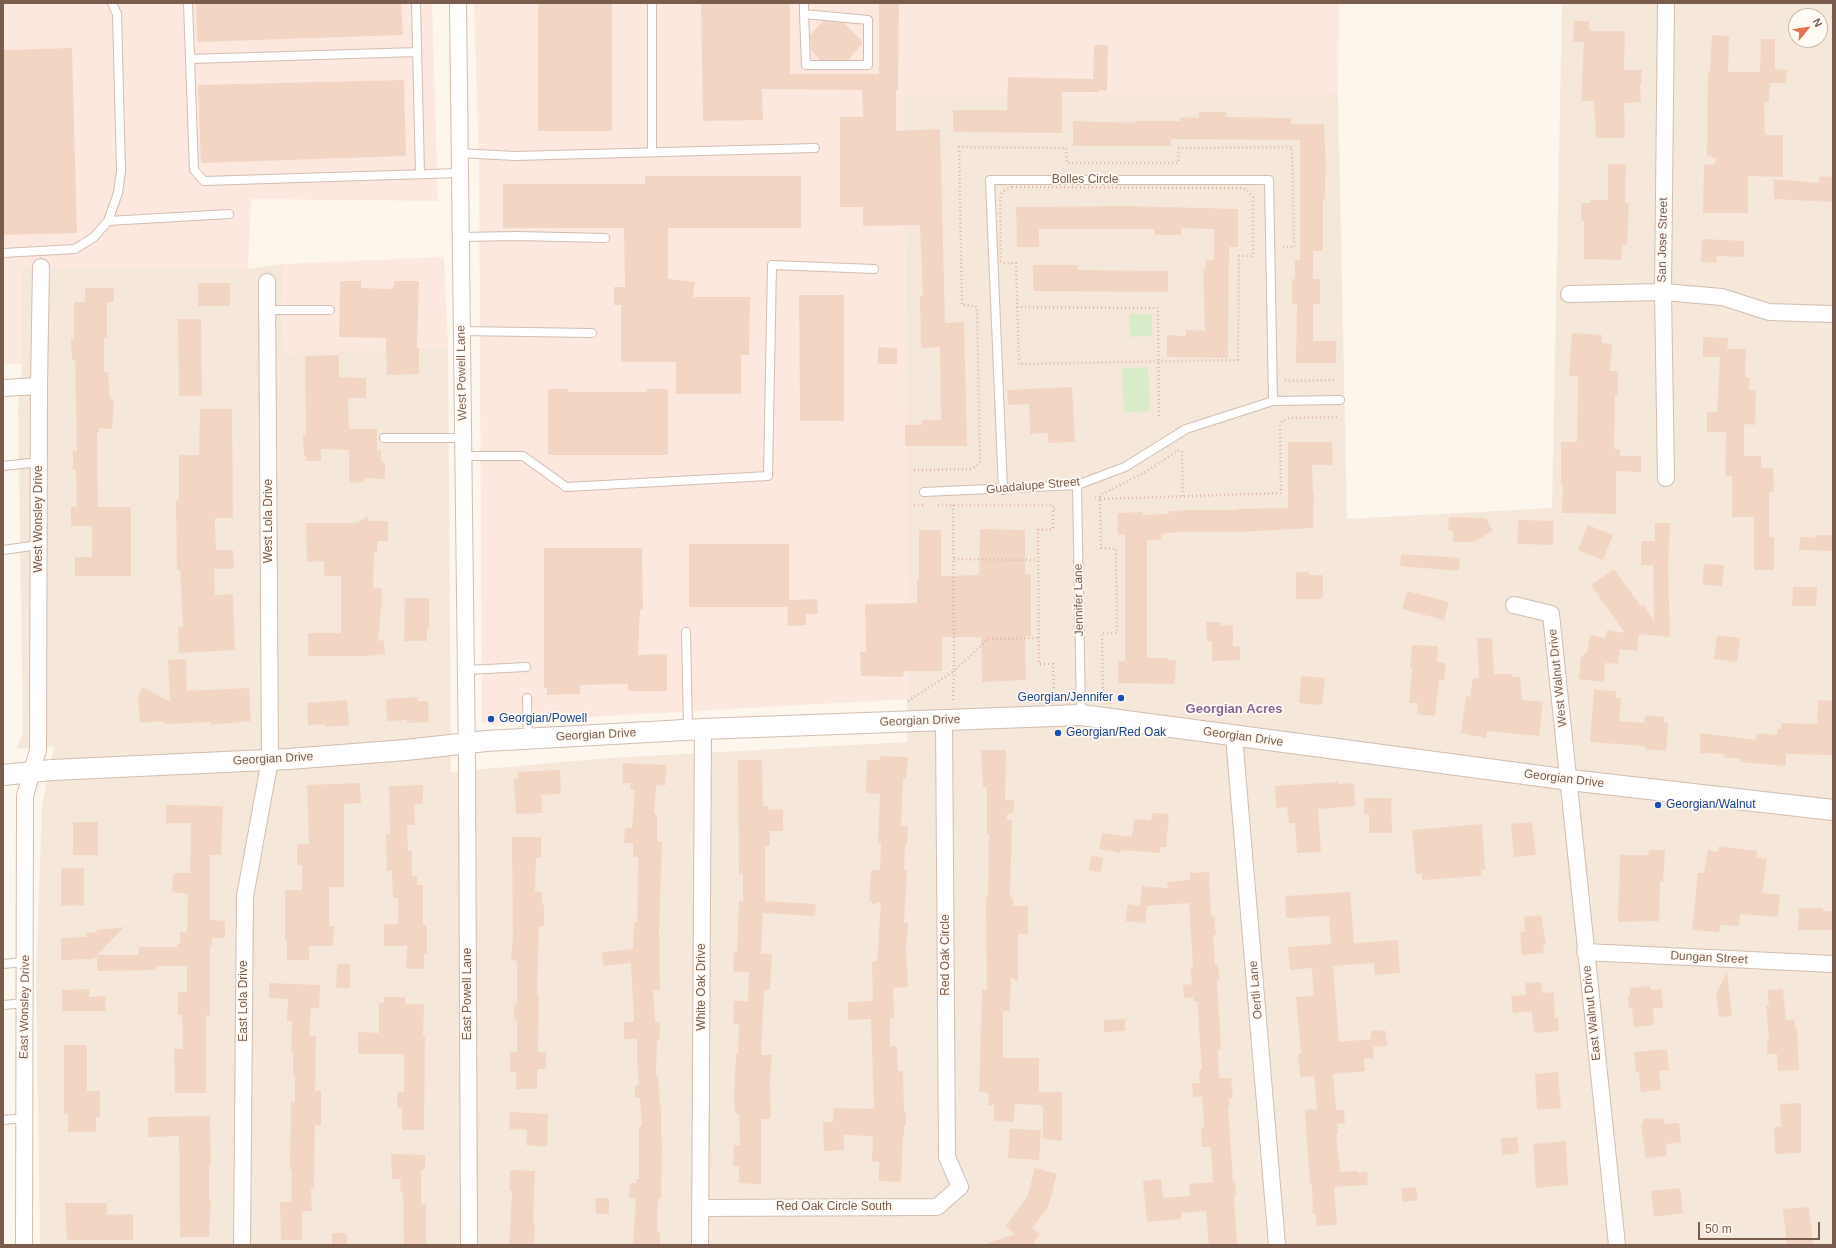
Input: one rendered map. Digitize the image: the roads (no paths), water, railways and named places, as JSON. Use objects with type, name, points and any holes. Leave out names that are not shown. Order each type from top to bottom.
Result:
[{"type":"street","name":"West Powell Lane","points":[[458,3],[467,743]]},
{"type":"street","name":"San Jose Street","points":[[1666,3],[1663,292],[1666,478]]},
{"type":"street","name":"West Wonsley Drive","points":[[32,771],[38,750],[39,386],[41,267]]},
{"type":"street","name":"West Lola Drive","points":[[267,282],[270,760]]},
{"type":"street","points":[[1569,294],[1663,292],[1722,297],[1769,312],[1833,314]]},
{"type":"street","points":[[3,388],[39,386]]},
{"type":"street","name":"West Walnut Drive","points":[[1514,605],[1551,614],[1566,757],[1570,780]]},
{"type":"street","name":"Georgian Drive","points":[[3,776],[32,771],[270,760],[528,739],[696,730],[1081,715],[1570,780],[1833,810]]},
{"type":"street","name":"Red Oak Circle","points":[[944,720],[947,1157],[960,1187]]},
{"type":"street","name":"White Oak Drive","points":[[696,730],[701,1208],[700,1245]]},
{"type":"street","name":"Oertli Lane","points":[[1234,736],[1277,1245]]},
{"type":"street","name":"East Powell Lane","points":[[467,743],[469,1245]]},
{"type":"street","name":"East Lola Drive","points":[[242,1245],[245,896],[270,760]]},
{"type":"street","name":"East Wonsley Drive","points":[[24,1245],[25,796],[32,771]]},
{"type":"street","name":"East Walnut Drive","points":[[1570,780],[1585,952],[1617,1245]]},
{"type":"street","name":"Dungan Street","points":[[1585,952],[1833,964]]},
{"type":"street","name":"Red Oak Circle South","points":[[701,1208],[937,1207],[960,1187]]},
{"type":"lane","points":[[3,253],[75,249],[94,237],[108,221],[118,193],[121,171],[118,14],[112,3]]},
{"type":"lane","points":[[188,3],[194,170],[204,181],[459,173]]},
{"type":"lane","points":[[416,3],[420,174]]},
{"type":"lane","points":[[652,3],[652,152]]},
{"type":"lane","points":[[804,3],[804,14],[806,65],[868,65],[868,20],[804,14]]},
{"type":"lane","points":[[190,59],[417,52]]},
{"type":"lane","points":[[459,153],[515,156],[814,148]]},
{"type":"lane","name":"Bolles Circle","points":[[1003,490],[990,180],[1269,180],[1272,401]]},
{"type":"lane","points":[[108,221],[229,214]]},
{"type":"lane","points":[[460,237],[605,238]]},
{"type":"lane","points":[[463,456],[522,456],[566,487],[768,476],[772,265],[874,269]]},
{"type":"lane","points":[[267,310],[330,310]]},
{"type":"lane","points":[[461,331],[592,333]]},
{"type":"lane","name":"Guadalupe Street","points":[[924,492],[1077,486],[1126,467],[1186,429],[1272,401],[1340,400]]},
{"type":"lane","points":[[384,438],[463,438]]},
{"type":"lane","points":[[3,466],[39,462]]},
{"type":"lane","name":"Jennifer Lane","points":[[1077,486],[1081,715]]},
{"type":"lane","points":[[3,550],[39,545]]},
{"type":"lane","points":[[686,632],[696,730]]},
{"type":"lane","points":[[466,670],[526,667]]},
{"type":"lane","points":[[527,698],[528,739]]},
{"type":"lane","points":[[3,964],[25,962]]},
{"type":"lane","points":[[3,1005],[25,1003]]},
{"type":"lane","points":[[3,1120],[24,1118]]},
{"type":"place","name":"Georgian/Jennifer","points":[[1121,698]]},
{"type":"place","name":"Georgian/Powell","points":[[491,719]]},
{"type":"place","name":"Georgian/Red Oak","points":[[1058,733]]},
{"type":"place","name":"Georgian/Walnut","points":[[1658,805]]},
{"type":"district","name":"Georgian Acres","points":[[1234,709]]}]
